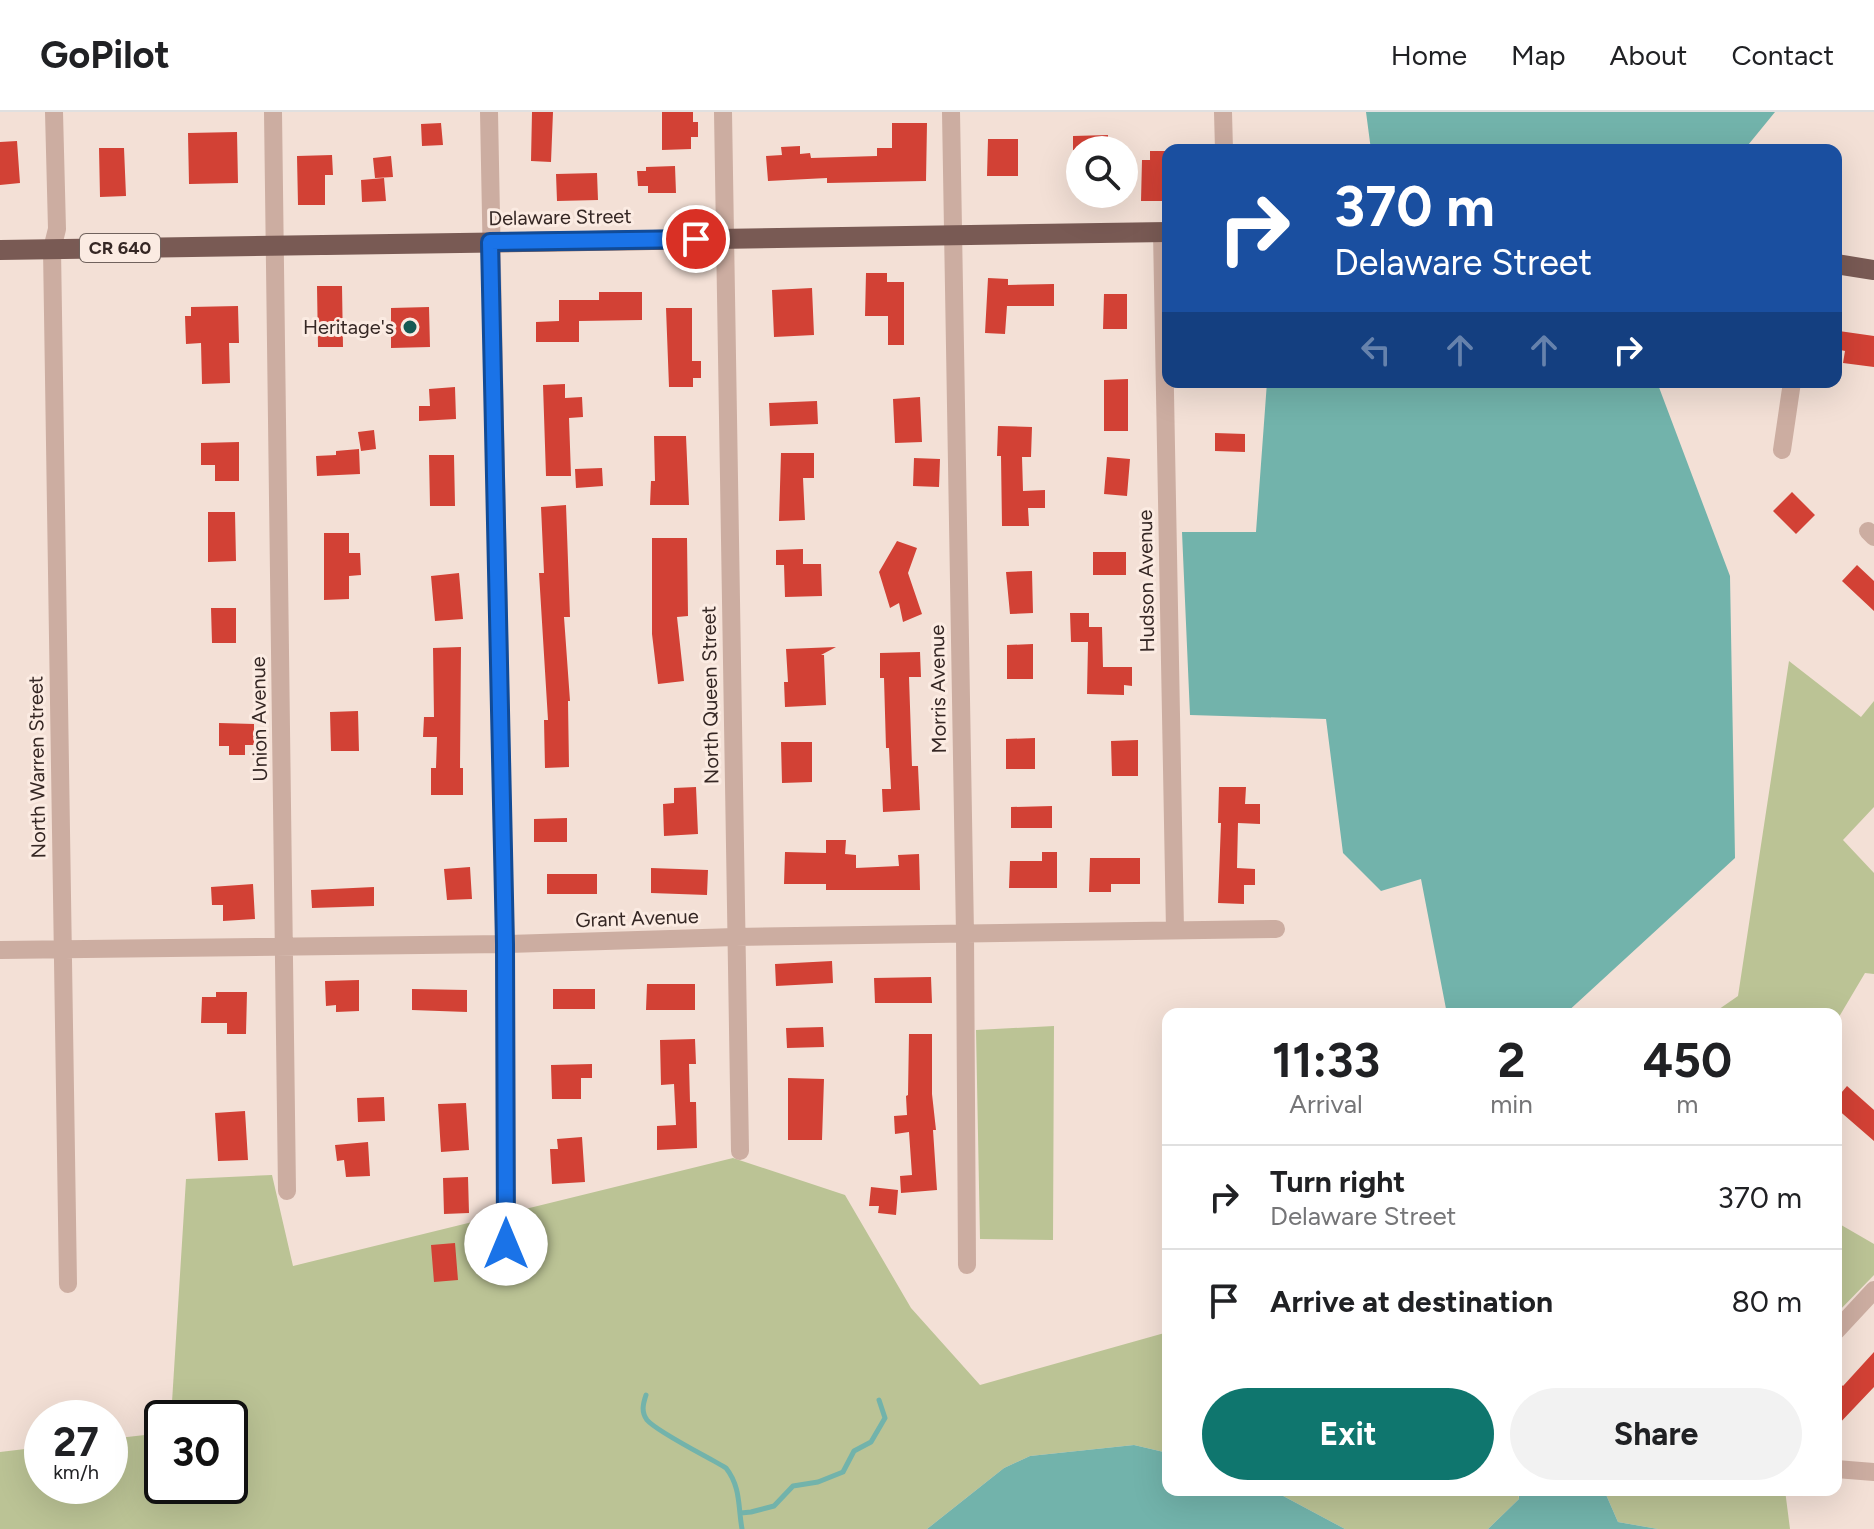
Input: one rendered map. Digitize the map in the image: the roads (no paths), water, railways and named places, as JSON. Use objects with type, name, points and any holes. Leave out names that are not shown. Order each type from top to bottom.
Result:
[{"type":"main road","name":"Delaware Street","points":[[0,250],[1162,232]]},
{"type":"main road","points":[[1842,265],[1874,270]]},
{"type":"street","name":"North Warren Street","points":[[54,112],[57,229],[52,249],[68,1284]]},
{"type":"street","name":"Union Avenue","points":[[273,112],[287,1191]]},
{"type":"street","points":[[489,112],[505,944],[506,1244]]},
{"type":"street","name":"North Queen Street","points":[[723,112],[740,1151]]},
{"type":"street","name":"Morris Avenue","points":[[951,112],[965,934],[967,1265]]},
{"type":"street","points":[[1223,112],[1224,144]]},
{"type":"street","name":"Hudson Avenue","points":[[1167,388],[1175,930]]},
{"type":"street","points":[[1782,450],[1791,388]]},
{"type":"street","name":"Grant Avenue","points":[[0,950],[283,948],[1276,929]]},
{"type":"street","points":[[1842,1325],[1874,1290]]},
{"type":"street","points":[[1842,1469],[1874,1472]]},
{"type":"water","points":[[1366,112],[1775,112],[1749,144],[1370,144]]},
{"type":"water","points":[[1267,388],[1659,388],[1730,576],[1735,858],[1572,1008],[1446,1008],[1421,879],[1381,891],[1343,853],[1326,719],[1190,715],[1182,532],[1256,532]]},
{"type":"water","points":[[1134,1445],[1162,1452],[1162,1496],[1283,1496],[1345,1529],[927,1529],[1004,1468],[1030,1456]]},
{"type":"water","points":[[1519,1496],[1607,1496],[1618,1522],[1658,1529],[1488,1529]]},
{"type":"waterway","points":[[646,1395],[643,1408],[647,1420],[672,1438],[726,1468],[737,1490],[742,1529]]},
{"type":"waterway","points":[[741,1513],[774,1506],[793,1486],[818,1482],[843,1472],[854,1451],[871,1442],[885,1418],[879,1400]]},
{"type":"place","name":"Heritage's","points":[[410,327]]}]
